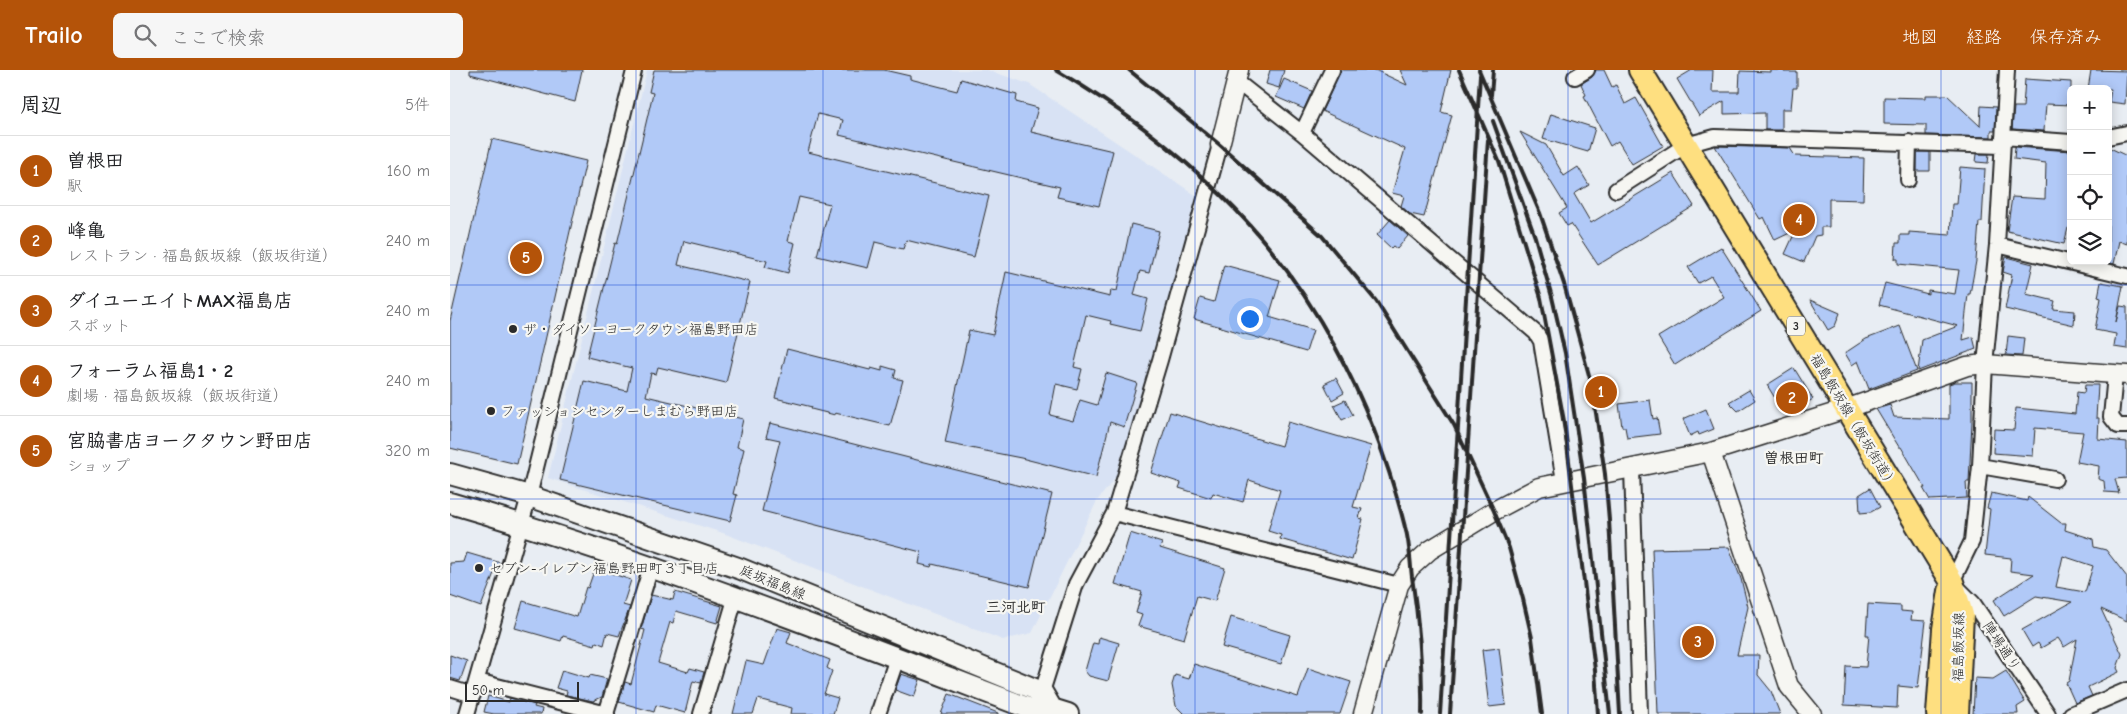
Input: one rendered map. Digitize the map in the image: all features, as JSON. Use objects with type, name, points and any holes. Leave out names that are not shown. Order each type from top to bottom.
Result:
[{"type":"main road","name":"福島飯坂線（飯坂街道）","points":[[1640,70],[1952,582]]},
{"type":"main road","name":"庭坂福島線","points":[[450,474],[528,496],[741,569],[1053,707]]},
{"type":"main road","name":"庭坂福島線","points":[[450,502],[521,523],[736,596],[1027,711],[1053,707]]},
{"type":"main road","points":[[1938,714],[1944,629],[1952,582]]},
{"type":"main road","name":"福島飯坂線","points":[[1952,582],[1962,615],[1957,714]]},
{"type":"street","points":[[1302,133],[1332,70]]},
{"type":"street","points":[[1952,582],[1972,541],[1980,466],[1985,364],[1997,245],[2007,70]]},
{"type":"street","points":[[467,714],[521,523],[634,71]]},
{"type":"street","points":[[1053,707],[1076,584],[1114,512],[1163,350],[1238,75],[1302,133],[1536,333],[1541,342],[1564,481]]},
{"type":"street","points":[[2112,136],[2127,133]]},
{"type":"street","points":[[1616,190],[1686,145],[1715,137],[1735,136],[1910,142],[2067,142]]},
{"type":"street","points":[[1908,180],[1910,142]]},
{"type":"street","points":[[1997,245],[2127,276]]},
{"type":"street","points":[[1363,714],[1399,585],[1410,568],[1430,550],[1464,528],[1539,487],[1632,470],[1711,452],[1846,409],[1967,366],[1985,364],[2121,375],[2112,416],[2118,426],[2127,426]]},
{"type":"street","points":[[1711,452],[1789,686],[1812,714]]},
{"type":"street","points":[[1980,466],[2055,479]]},
{"type":"street","points":[[1632,470],[1640,714]]},
{"type":"street","points":[[1114,512],[1399,585]]},
{"type":"street","points":[[477,680],[606,714],[651,567]]},
{"type":"street","name":"陣場通り","points":[[1952,582],[1973,603],[2048,714]]},
{"type":"street","points":[[701,714],[736,596]]},
{"type":"street","points":[[878,714],[896,658]]},
{"type":"street","points":[[450,688],[473,694]]},
{"type":"street","points":[[2071,714],[2127,690]]},
{"type":"shaded area","points":[[647,70],[987,70],[1029,84],[1200,198],[1119,473],[1097,501],[1032,633],[1003,640],[723,533],[548,478]]},
{"type":"building","points":[[470,70],[582,70],[575,102],[470,74]]},
{"type":"building","points":[[654,70],[884,70],[957,91],[961,79],[1017,95],[1016,102],[1038,108],[1031,132],[1113,151],[1099,206],[1057,197],[1060,187],[839,135],[843,120],[818,114],[808,152],[989,196],[974,257],[906,240],[903,249],[875,242],[868,268],[817,256],[830,204],[799,197],[788,241],[795,243],[788,273],[765,267],[767,261],[684,241],[678,265],[750,282],[726,383],[658,367],[656,374],[651,373],[646,396],[743,419],[737,447],[744,449],[733,494],[737,495],[730,521],[560,480],[584,381],[627,391],[632,368],[587,357],[615,243],[617,244],[653,93],[649,92]]},
{"type":"building","points":[[1270,70],[1284,70],[1279,88],[1266,84]]},
{"type":"building","points":[[1341,70],[1375,70],[1407,85],[1400,70],[1451,70],[1441,112],[1452,115],[1424,217],[1410,214],[1401,206],[1404,196],[1392,193],[1405,149],[1322,111]]},
{"type":"building","points":[[1596,70],[1604,70],[1612,87],[1616,85],[1625,104],[1636,98],[1663,146],[1632,164],[1618,141],[1610,146],[1584,96],[1586,95],[1581,84],[1592,77]]},
{"type":"building","points":[[1692,70],[1713,70],[1712,92],[1739,92],[1740,71],[1771,72],[1771,70],[1784,70],[1784,72],[1797,72],[1797,88],[1793,88],[1791,109],[1782,109],[1782,130],[1765,130],[1765,113],[1724,114],[1724,101],[1699,116],[1677,79]]},
{"type":"building","points":[[2091,70],[2127,71],[2125,104],[2112,102],[2112,85],[2089,85]]},
{"type":"building","points":[[1284,79],[1312,91],[1304,109],[1276,97]]},
{"type":"building","points":[[2025,79],[2071,82],[2071,85],[2067,85],[2067,105],[2046,104],[2044,131],[2012,129],[2014,107],[2023,107]]},
{"type":"building","points":[[1926,95],[1947,95],[1980,126],[1981,106],[1996,107],[1995,131],[1991,131],[1991,137],[1926,135],[1926,125],[1884,124],[1884,97],[1926,98]]},
{"type":"building","points":[[1551,114],[1595,128],[1588,152],[1543,139]]},
{"type":"building","points":[[1520,132],[1546,145],[1564,176],[1578,167],[1589,185],[1574,194],[1591,223],[1673,173],[1694,206],[1598,265],[1571,224],[1567,226],[1559,213],[1567,208]]},
{"type":"building","points":[[492,139],[586,161],[517,464],[450,448],[450,321]]},
{"type":"building","points":[[1715,146],[1790,148],[1795,156],[1864,158],[1863,200],[1829,199],[1829,227],[1821,227],[1821,235],[1815,236],[1804,262],[1785,254],[1796,230],[1775,240],[1764,217],[1760,219]]},
{"type":"building","points":[[2015,147],[2067,151],[2067,232],[2064,244],[2007,231],[2012,197],[2045,199],[2046,163],[2014,159]]},
{"type":"building","points":[[2112,149],[2127,156],[2127,244],[2119,241],[2114,264],[2112,264]]},
{"type":"building","points":[[1917,152],[1930,152],[1930,171],[1917,171]]},
{"type":"building","points":[[1977,154],[1989,154],[1988,163],[1976,162]]},
{"type":"building","points":[[1960,167],[1985,169],[1982,222],[1979,222],[1976,261],[1970,294],[1968,294],[1963,340],[1973,337],[1976,349],[1918,371],[1922,340],[1958,326],[1879,305],[1885,283],[1928,294],[1928,290],[1955,294],[1959,270],[1898,264],[1898,259],[1895,259],[1896,243],[1900,243],[1900,235],[1909,235],[1909,232],[1950,235],[1952,204],[1957,204]]},
{"type":"building","points":[[1390,220],[1408,236],[1397,249],[1393,246],[1391,248],[1377,235]]},
{"type":"building","points":[[1131,224],[1159,231],[1149,273],[1140,271],[1134,295],[1148,299],[1140,331],[1110,324],[1111,321],[1086,315],[1074,367],[1082,369],[1077,389],[1056,384],[1050,415],[1073,421],[1080,400],[1097,405],[1106,373],[1137,383],[1124,427],[1110,422],[1096,477],[1021,458],[945,443],[969,330],[993,335],[1006,272],[1110,297],[1111,290],[1117,291]]},
{"type":"building","points":[[1721,247],[1761,311],[1675,365],[1658,337],[1724,297],[1711,276],[1698,283],[1688,267]]},
{"type":"building","points":[[2006,257],[2033,264],[2026,294],[2055,301],[2053,309],[2075,311],[2074,325],[2005,309],[2012,275],[2003,272]]},
{"type":"building","points":[[1224,265],[1280,280],[1269,317],[1313,330],[1306,352],[1194,319],[1200,298],[1214,302]]},
{"type":"building","points":[[2101,282],[2123,286],[2116,322],[2120,306],[2127,307],[2127,349],[2114,347],[2116,334],[2095,330],[2101,298],[2098,297]]},
{"type":"building","points":[[1810,300],[1840,313],[1835,326],[1828,330]]},
{"type":"building","points":[[1900,326],[1917,371],[1869,389],[1858,361],[1852,365],[1845,353],[1866,339]]},
{"type":"building","points":[[2008,336],[2024,338],[2022,356],[2006,355]]},
{"type":"building","points":[[787,349],[870,370],[871,368],[882,371],[882,366],[896,370],[894,378],[903,380],[890,426],[835,413],[835,415],[775,398]]},
{"type":"building","points":[[1794,368],[1813,399],[1799,408],[1798,405],[1784,413],[1767,385]]},
{"type":"building","points":[[1336,378],[1344,393],[1332,400],[1324,384]]},
{"type":"building","points":[[1972,382],[1972,422],[1969,482],[1966,482],[1967,498],[1930,500],[1901,447],[1899,447],[1876,409],[1890,405],[1894,417],[1949,419],[1949,384]]},
{"type":"building","points":[[2085,385],[2098,385],[2096,418],[2099,418],[2098,439],[2127,442],[2127,478],[2115,479],[2119,493],[2105,492],[2104,481],[2098,479],[2099,466],[2077,462],[2083,432],[2035,428],[2033,456],[1993,453],[1994,429],[2014,430],[2016,408],[2075,414],[2077,392],[2084,393]]},
{"type":"building","points":[[1749,390],[1755,400],[1738,411],[1729,402]]},
{"type":"building","points":[[1345,400],[1353,415],[1342,420],[1334,405]]},
{"type":"building","points":[[1650,400],[1653,419],[1657,418],[1660,434],[1627,438],[1625,427],[1622,427],[1619,404]]},
{"type":"building","points":[[1706,409],[1714,429],[1699,435],[1698,432],[1690,436],[1683,419]]},
{"type":"building","points":[[1170,412],[1281,446],[1288,422],[1371,446],[1353,507],[1362,509],[1359,518],[1363,519],[1352,560],[1280,539],[1281,535],[1268,531],[1280,490],[1249,480],[1243,502],[1213,493],[1211,498],[1179,488],[1181,483],[1151,473]]},
{"type":"building","points":[[770,423],[1052,494],[1029,587],[932,564],[931,567],[919,564],[921,552],[762,511],[780,440],[766,437]]},
{"type":"building","points":[[1870,488],[1880,507],[1871,512],[1860,513],[1859,495]]},
{"type":"building","points":[[1991,493],[2027,501],[2028,497],[2061,523],[2066,523],[2065,530],[2093,539],[2094,547],[2106,550],[2127,577],[2127,621],[2101,609],[2122,654],[2117,668],[2119,672],[2088,687],[2092,696],[2075,703],[2066,683],[2069,681],[2077,639],[2064,647],[2058,638],[2041,648],[2038,643],[2032,647],[2022,630],[2072,602],[2036,596],[2004,616],[1994,600],[2034,574],[2010,571],[2011,558],[1985,555],[1990,509],[1987,508]],"holes":[[[2063,556],[2093,566],[2085,592],[2056,587]]]},
{"type":"building","points":[[1130,533],[1162,543],[1160,548],[1225,568],[1215,601],[1197,596],[1184,639],[1138,626],[1142,615],[1136,613],[1142,592],[1115,584]]},
{"type":"building","points":[[1729,547],[1741,579],[1748,607],[1737,655],[1759,655],[1758,675],[1771,691],[1780,714],[1658,714],[1652,549]]},
{"type":"building","points":[[467,553],[501,563],[497,574],[494,573],[481,607],[450,596],[450,563],[464,562]]},
{"type":"building","points":[[595,568],[631,580],[623,605],[630,607],[619,636],[607,633],[604,645],[596,642],[595,645],[563,636],[561,641],[515,628],[523,601],[577,617],[586,587],[588,588]]},
{"type":"building","points":[[675,592],[722,606],[717,623],[676,611],[673,623],[670,622],[658,663],[688,672],[690,668],[704,672],[701,683],[693,681],[685,713],[656,705],[654,712],[619,702],[625,682],[631,684],[645,630],[641,629],[651,595],[673,600]]},
{"type":"building","points":[[1868,604],[1901,606],[1901,611],[1912,612],[1911,620],[1926,621],[1918,688],[1898,686],[1897,708],[1844,705],[1846,666],[1866,667],[1869,635],[1866,635]]},
{"type":"building","points":[[1231,617],[1290,635],[1281,664],[1222,647]]},
{"type":"building","points":[[777,628],[791,632],[787,643],[830,660],[827,668],[832,671],[824,694],[838,698],[833,714],[791,714],[792,708],[758,699],[753,714],[733,714],[746,661],[764,665]]},
{"type":"building","points":[[1099,637],[1119,643],[1108,681],[1089,676],[1085,671],[1093,643],[1098,644]]},
{"type":"building","points":[[1499,648],[1506,705],[1489,707],[1482,650]]},
{"type":"building","points":[[450,655],[467,661],[460,681],[450,678]]},
{"type":"building","points":[[1194,664],[1298,697],[1308,668],[1351,682],[1340,714],[1184,714],[1176,706],[1172,685],[1175,675],[1189,679]]},
{"type":"building","points":[[562,670],[589,678],[590,675],[607,679],[602,697],[593,701],[566,695],[567,691],[556,688]]},
{"type":"building","points":[[2006,671],[2025,702],[2017,707],[2018,714],[1973,714],[1975,678],[1993,679]]},
{"type":"building","points":[[901,674],[920,680],[914,697],[895,690]]},
{"type":"building","points":[[949,694],[998,713],[998,714],[941,714]]},
{"type":"building","points":[[488,696],[509,702],[510,698],[535,705],[534,707],[542,709],[541,714],[494,714],[484,712]]},
{"type":"railway","points":[[1056,70],[1100,97],[1142,127],[1183,160],[1221,195],[1254,230],[1284,267],[1336,348],[1376,436],[1392,481],[1407,533],[1420,646],[1422,714]]},
{"type":"railway","points":[[1129,70],[1220,145],[1322,236],[1376,301],[1454,425],[1509,548],[1532,638],[1542,714]]},
{"type":"railway","points":[[1459,70],[1499,161],[1541,298],[1564,421],[1595,670],[1598,714]]},
{"type":"railway","points":[[1479,70],[1540,213],[1564,284],[1592,386],[1605,474],[1609,520],[1620,714]]},
{"type":"railway","points":[[1491,95],[1493,70]]},
{"type":"railway","points":[[1440,714],[1480,75]]},
{"type":"railway","points":[[1493,121],[1535,237],[1565,353],[1584,478],[1610,714]]},
{"type":"railway","points":[[1450,714],[1488,140]]},
{"type":"place","name":"フォーラム福島1・2","points":[[1799,220]]},
{"type":"place","name":"宮脇書店ヨークタウン野田店","points":[[526,258]]},
{"type":"place","name":"ザ・ダイソーヨークタウン福島野田店","points":[[513,329]]},
{"type":"place","name":"曽根田","points":[[1601,392]]},
{"type":"place","name":"峰亀","points":[[1792,398]]},
{"type":"place","name":"ファッションセンターしまむら野田店","points":[[491,411]]},
{"type":"place","name":"セブン-イレブン福島野田町３丁目店","points":[[479,568]]},
{"type":"place","name":"ダイユーエイトMAX福島店","points":[[1698,642]]},
{"type":"district","name":"曽根田町","points":[[1794,458]]},
{"type":"district","name":"三河北町","points":[[1016,607]]}]
